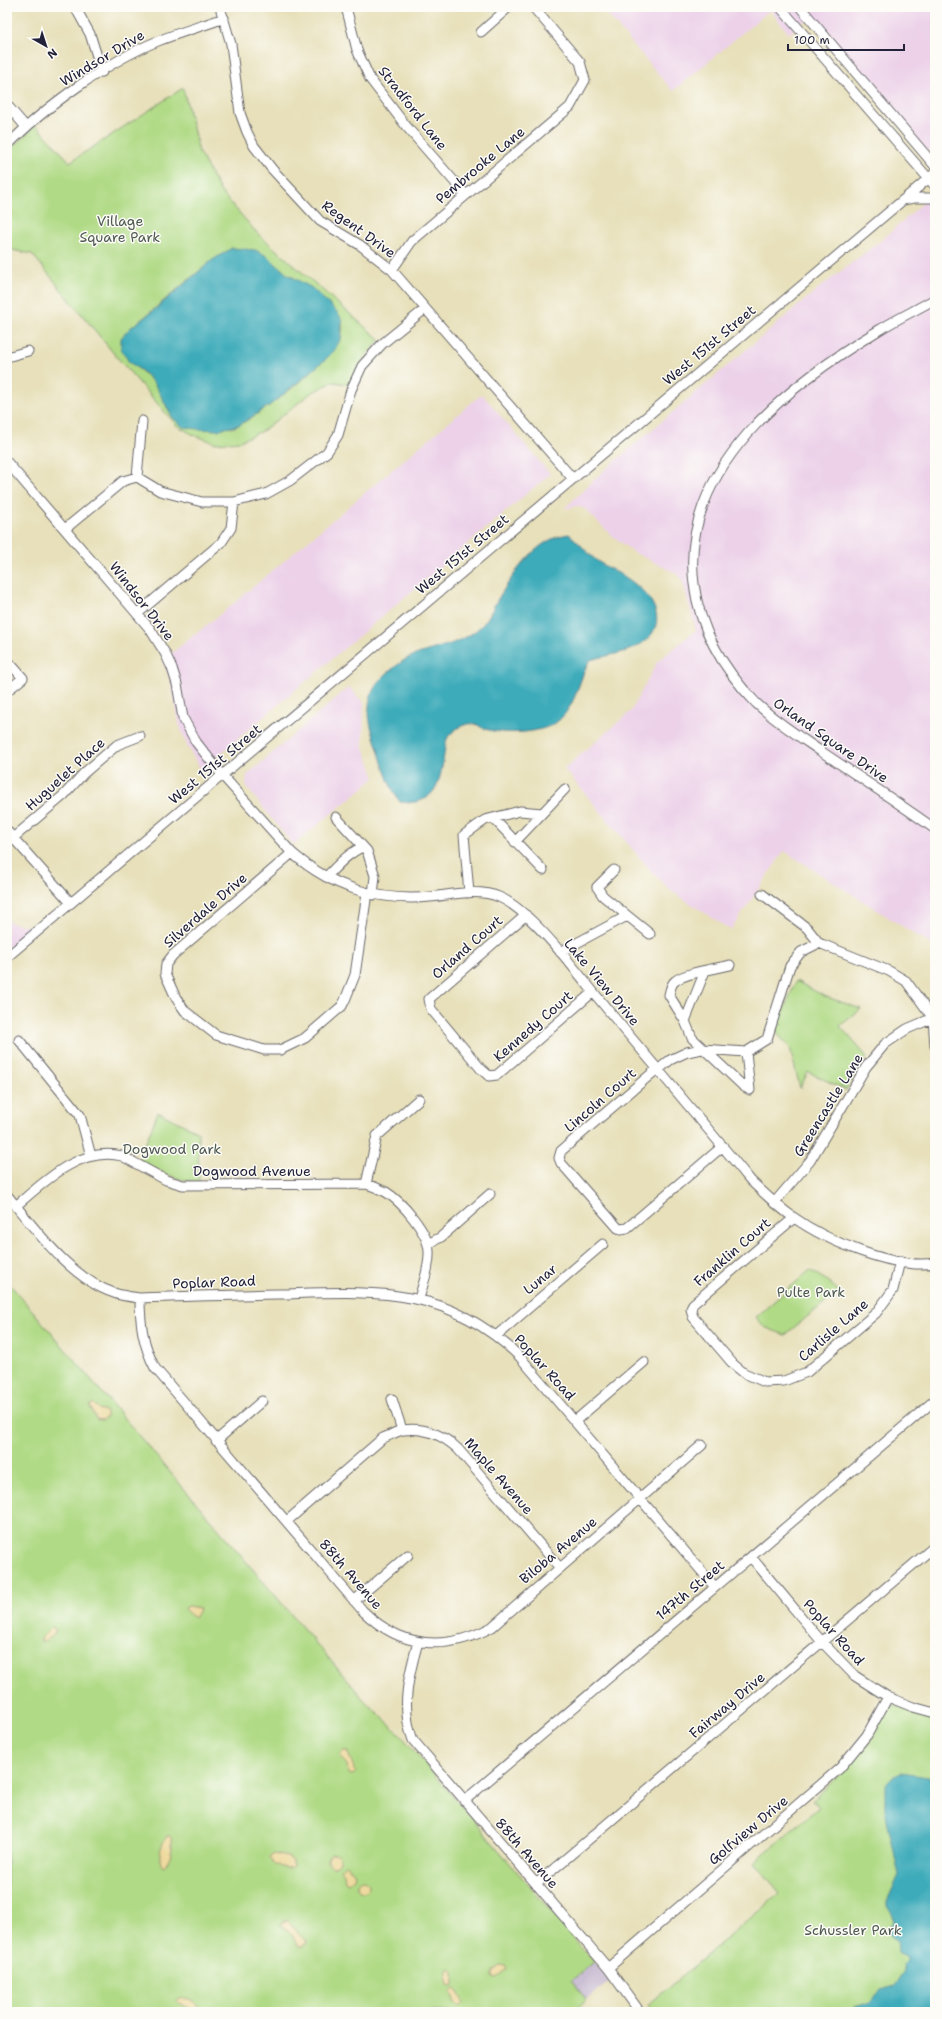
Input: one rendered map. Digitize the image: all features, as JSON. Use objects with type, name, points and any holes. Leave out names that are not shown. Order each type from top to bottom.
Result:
[{"type":"street","points":[[75,7],[90,34],[102,72]]},
{"type":"street","name":"Regent Drive","points":[[220,7],[235,65],[240,113],[254,146],[272,169],[320,221],[360,245],[392,270],[573,479]]},
{"type":"street","name":"Stradford Lane","points":[[346,7],[357,50],[370,80],[406,126],[466,195]]},
{"type":"street","points":[[481,32],[509,7]]},
{"type":"street","name":"Pembrooke Lane","points":[[392,270],[412,241],[570,107],[585,80],[580,62],[533,7]]},
{"type":"street","points":[[780,7],[932,176],[935,186]]},
{"type":"street","points":[[800,7],[935,166]]},
{"type":"street","name":"Windsor Drive","points":[[7,146],[26,127],[52,106],[130,54],[158,41],[224,18]]},
{"type":"street","points":[[7,105],[26,127]]},
{"type":"street","name":"West 151st Street","points":[[7,957],[932,176]]},
{"type":"street","points":[[902,201],[914,198],[935,198]]},
{"type":"street","name":"Orland Square Drive","points":[[935,299],[880,329],[828,364],[786,396],[756,425],[724,465],[707,494],[696,530],[692,560],[696,595],[705,628],[719,656],[748,695],[777,721],[935,829]]},
{"type":"street","points":[[65,529],[123,481],[137,477],[160,491],[202,502],[234,502],[266,494],[291,480],[327,452],[338,435],[351,390],[362,366],[382,344],[425,309]]},
{"type":"street","points":[[7,357],[28,351]]},
{"type":"street","points":[[137,477],[142,421]]},
{"type":"street","name":"Windsor Drive","points":[[7,462],[137,614],[159,643],[172,668],[177,684],[183,718],[196,742],[222,775]]},
{"type":"street","points":[[137,614],[221,543],[231,528],[234,502]]},
{"type":"street","points":[[7,660],[23,678],[7,691]]},
{"type":"street","name":"Huguelet Place","points":[[10,835],[64,796],[84,774],[117,745],[140,736]]},
{"type":"street","name":"Lake View Drive","points":[[222,775],[292,854],[326,877],[370,894],[408,898],[469,893],[498,896],[509,902],[526,915],[560,952],[751,1181],[774,1203],[794,1218],[849,1246],[869,1254],[900,1262],[918,1264],[935,1263]]},
{"type":"street","points":[[516,842],[565,790]]},
{"type":"street","points":[[469,893],[464,835],[485,820],[520,811],[542,813]]},
{"type":"street","points":[[336,817],[363,847],[373,864],[375,876],[370,894]]},
{"type":"street","points":[[493,818],[543,870]]},
{"type":"street","points":[[10,835],[71,903]]},
{"type":"street","points":[[326,877],[340,863],[358,849],[363,847]]},
{"type":"street","name":"Silverdale Drive","points":[[292,854],[172,955],[166,964],[165,969],[167,979],[180,1005],[216,1034],[264,1050],[280,1050],[305,1038],[342,1006],[354,980],[370,894]]},
{"type":"street","points":[[614,870],[598,887],[603,896],[650,934]]},
{"type":"street","points":[[762,894],[807,928],[819,943],[889,971],[906,981],[933,1018],[935,1046]]},
{"type":"street","name":"Orland Court","points":[[489,1076],[431,1010],[428,1002],[432,995],[526,915]]},
{"type":"street","points":[[560,952],[627,916]]},
{"type":"street","points":[[730,965],[686,976],[675,981],[670,987],[669,995],[685,1021],[692,1038],[743,1086],[750,1090],[746,1052],[767,1039],[790,966],[801,952],[819,943]]},
{"type":"street","points":[[685,1021],[705,971]]},
{"type":"street","name":"Kennedy Court","points":[[489,1076],[497,1075],[593,992]]},
{"type":"street","name":"Greencastle Lane","points":[[774,1203],[810,1161],[866,1067],[885,1044],[907,1029],[933,1018]]},
{"type":"street","points":[[19,1040],[80,1115],[90,1156]]},
{"type":"street","name":"Lincoln Court","points":[[723,1146],[627,1228],[621,1229],[613,1223],[559,1158],[561,1151],[657,1070],[676,1056],[702,1049],[746,1052]]},
{"type":"street","points":[[366,1184],[377,1136],[419,1099]]},
{"type":"street","name":"Dogwood Avenue","points":[[16,1206],[57,1172],[90,1156],[115,1154],[122,1156],[166,1180],[183,1185],[366,1184],[386,1192],[396,1201],[419,1226],[428,1244],[429,1260],[419,1299]]},
{"type":"street","points":[[428,1244],[441,1237],[490,1194]]},
{"type":"street","points":[[7,1195],[71,1269],[92,1283],[114,1293],[140,1298]]},
{"type":"street","name":"Franklin Court","points":[[691,1309],[693,1304],[794,1218]]},
{"type":"street","name":"Lunar","points":[[496,1336],[603,1244]]},
{"type":"street","name":"Carlisle Lane","points":[[691,1309],[693,1317],[733,1364],[744,1373],[765,1382],[784,1381],[807,1372],[876,1313],[892,1290],[900,1262]]},
{"type":"street","name":"Poplar Road","points":[[140,1298],[353,1292],[392,1294],[419,1299],[462,1314],[496,1336],[520,1358],[715,1587]]},
{"type":"street","name":"88th Avenue","points":[[140,1298],[144,1341],[153,1363],[216,1441],[287,1521],[354,1601],[379,1625],[397,1635],[418,1642],[405,1701],[409,1729],[419,1748],[608,1968],[640,2012]]},
{"type":"street","points":[[574,1421],[644,1362]]},
{"type":"street","points":[[392,1399],[402,1430]]},
{"type":"street","points":[[216,1441],[262,1400]]},
{"type":"street","name":"147th Street","points":[[464,1801],[935,1400]]},
{"type":"street","name":"Maple Avenue","points":[[287,1521],[383,1438],[402,1430],[432,1432],[450,1442],[458,1449],[560,1568]]},
{"type":"street","name":"Biloba Avenue","points":[[418,1642],[442,1643],[457,1641],[483,1632],[501,1620],[515,1605],[702,1445]]},
{"type":"street","name":"Fairway Drive","points":[[536,1884],[935,1546]]},
{"type":"street","points":[[354,1601],[408,1555]]},
{"type":"street","name":"Poplar Road","points":[[751,1557],[822,1642],[855,1676],[888,1697],[913,1707],[935,1713]]},
{"type":"street","name":"Golfview Drive","points":[[608,1968],[840,1768],[867,1735],[888,1697]]},
{"type":"shaded area","points":[[601,7],[935,7],[935,152],[927,151],[812,15],[789,34],[770,10],[673,91]]},
{"type":"shaded area","points":[[935,192],[935,947],[784,851],[731,930],[670,890],[653,873],[564,769],[631,711],[657,662],[696,630],[683,583],[678,574],[633,552],[609,533],[585,509],[577,506],[564,509],[601,473],[819,288],[883,239]]},
{"type":"shaded area","points":[[482,394],[550,474],[201,770],[187,746],[179,723],[172,686],[163,660],[227,609]]},
{"type":"shaded area","points":[[349,687],[364,703],[363,745],[375,778],[293,845],[249,790],[246,784],[247,775]]},
{"type":"shaded area","points":[[7,919],[11,923],[34,927],[7,949]]},
{"type":"shaded area","points":[[594,1962],[610,1981],[587,2000],[571,1981]]},
{"type":"green space","name":"Village Square Park","points":[[183,88],[199,152],[221,192],[258,234],[380,340],[365,357],[348,384],[333,382],[311,393],[264,430],[240,441],[216,443],[196,436],[177,426],[115,355],[32,254],[7,249],[7,152],[36,125],[70,162]],"holes":[[[232,248],[260,252],[287,274],[292,276],[342,320],[341,338],[335,348],[309,374],[257,414],[232,428],[167,408],[157,387],[142,371],[129,362],[129,329],[192,277]]]},
{"type":"green space","points":[[796,981],[824,996],[861,1009],[840,1026],[867,1057],[846,1090],[808,1072],[800,1088],[790,1048],[775,1031]]},
{"type":"green space","name":"Dogwood Park","points":[[158,1112],[198,1132],[199,1182],[183,1180],[168,1175],[139,1159]]},
{"type":"green space","name":"Pulte Park","points":[[810,1270],[826,1280],[839,1291],[785,1335],[764,1327],[756,1317]]},
{"type":"green space","points":[[7,1281],[366,1702],[399,1733],[594,1962],[571,1981],[587,2000],[573,2012],[7,2012]]},
{"type":"green space","name":"Schussler Park","points":[[890,1705],[905,1708],[935,1718],[935,2012],[653,2012],[648,2005],[780,1893],[754,1862],[819,1807],[813,1800],[842,1772],[863,1748],[872,1736]]},
{"type":"sand","points":[[93,1403],[99,1409],[106,1412],[106,1417],[102,1420],[96,1419],[90,1406]]},
{"type":"sand","points":[[188,1606],[200,1608],[194,1618],[184,1608]]},
{"type":"sand","points":[[52,1627],[56,1630],[54,1635],[46,1641],[41,1641],[41,1638]]},
{"type":"sand","points":[[343,1751],[347,1751],[356,1772],[353,1775],[348,1774],[347,1765],[340,1756]]},
{"type":"sand","points":[[167,1836],[170,1836],[172,1839],[172,1850],[168,1862],[163,1866],[160,1855],[163,1843]]},
{"type":"sand","points":[[274,1854],[288,1857],[293,1861],[293,1866],[284,1868],[277,1865],[269,1858]]},
{"type":"sand","points":[[334,1854],[338,1856],[340,1860],[338,1864],[334,1866],[330,1864],[328,1860],[330,1856]]},
{"type":"sand","points":[[345,1865],[355,1873],[354,1878],[348,1883],[345,1881],[344,1874],[340,1869]]},
{"type":"sand","points":[[365,1880],[368,1881],[368,1891],[361,1892],[358,1891],[357,1884],[358,1881]]},
{"type":"sand","points":[[283,1921],[288,1921],[291,1924],[301,1937],[307,1941],[306,1944],[301,1947],[297,1945],[291,1933],[281,1925]]},
{"type":"sand","points":[[501,1965],[505,1966],[507,1970],[496,1978],[493,1977],[492,1975],[494,1970]]},
{"type":"sand","points":[[450,1968],[454,1971],[454,1985],[452,1986],[448,1985],[447,1981]]},
{"type":"sand","points":[[454,1989],[457,1990],[463,2002],[459,2006],[455,2003],[451,1992]]},
{"type":"sand","points":[[179,1997],[191,2001],[197,2005],[200,2010],[194,2012],[182,2005],[177,2000]]},
{"type":"water","points":[[232,248],[255,250],[267,256],[287,274],[312,288],[338,313],[342,320],[341,338],[334,351],[326,359],[269,406],[239,425],[217,430],[183,427],[173,418],[154,383],[142,371],[129,362],[121,349],[121,338],[129,329],[153,311],[211,261]]},
{"type":"water","points":[[569,534],[596,560],[630,580],[644,592],[655,609],[657,617],[656,626],[652,634],[645,641],[634,648],[590,660],[569,708],[558,721],[543,729],[512,733],[493,731],[475,724],[467,724],[456,729],[447,739],[438,784],[434,791],[428,797],[421,800],[400,802],[395,795],[385,772],[370,720],[370,702],[376,685],[391,670],[406,659],[455,642],[464,638],[480,627],[486,621],[511,578],[527,558],[546,542]]},
{"type":"water","points":[[901,1773],[935,1778],[935,2003],[928,2012],[849,2012],[854,2010],[855,2007],[870,2002],[881,1990],[895,1986],[904,1972],[903,1965],[907,1961],[907,1958],[898,1952],[897,1941],[887,1932],[894,1921],[893,1916],[887,1906],[887,1901],[899,1875],[885,1810],[885,1785],[892,1777]]}]
